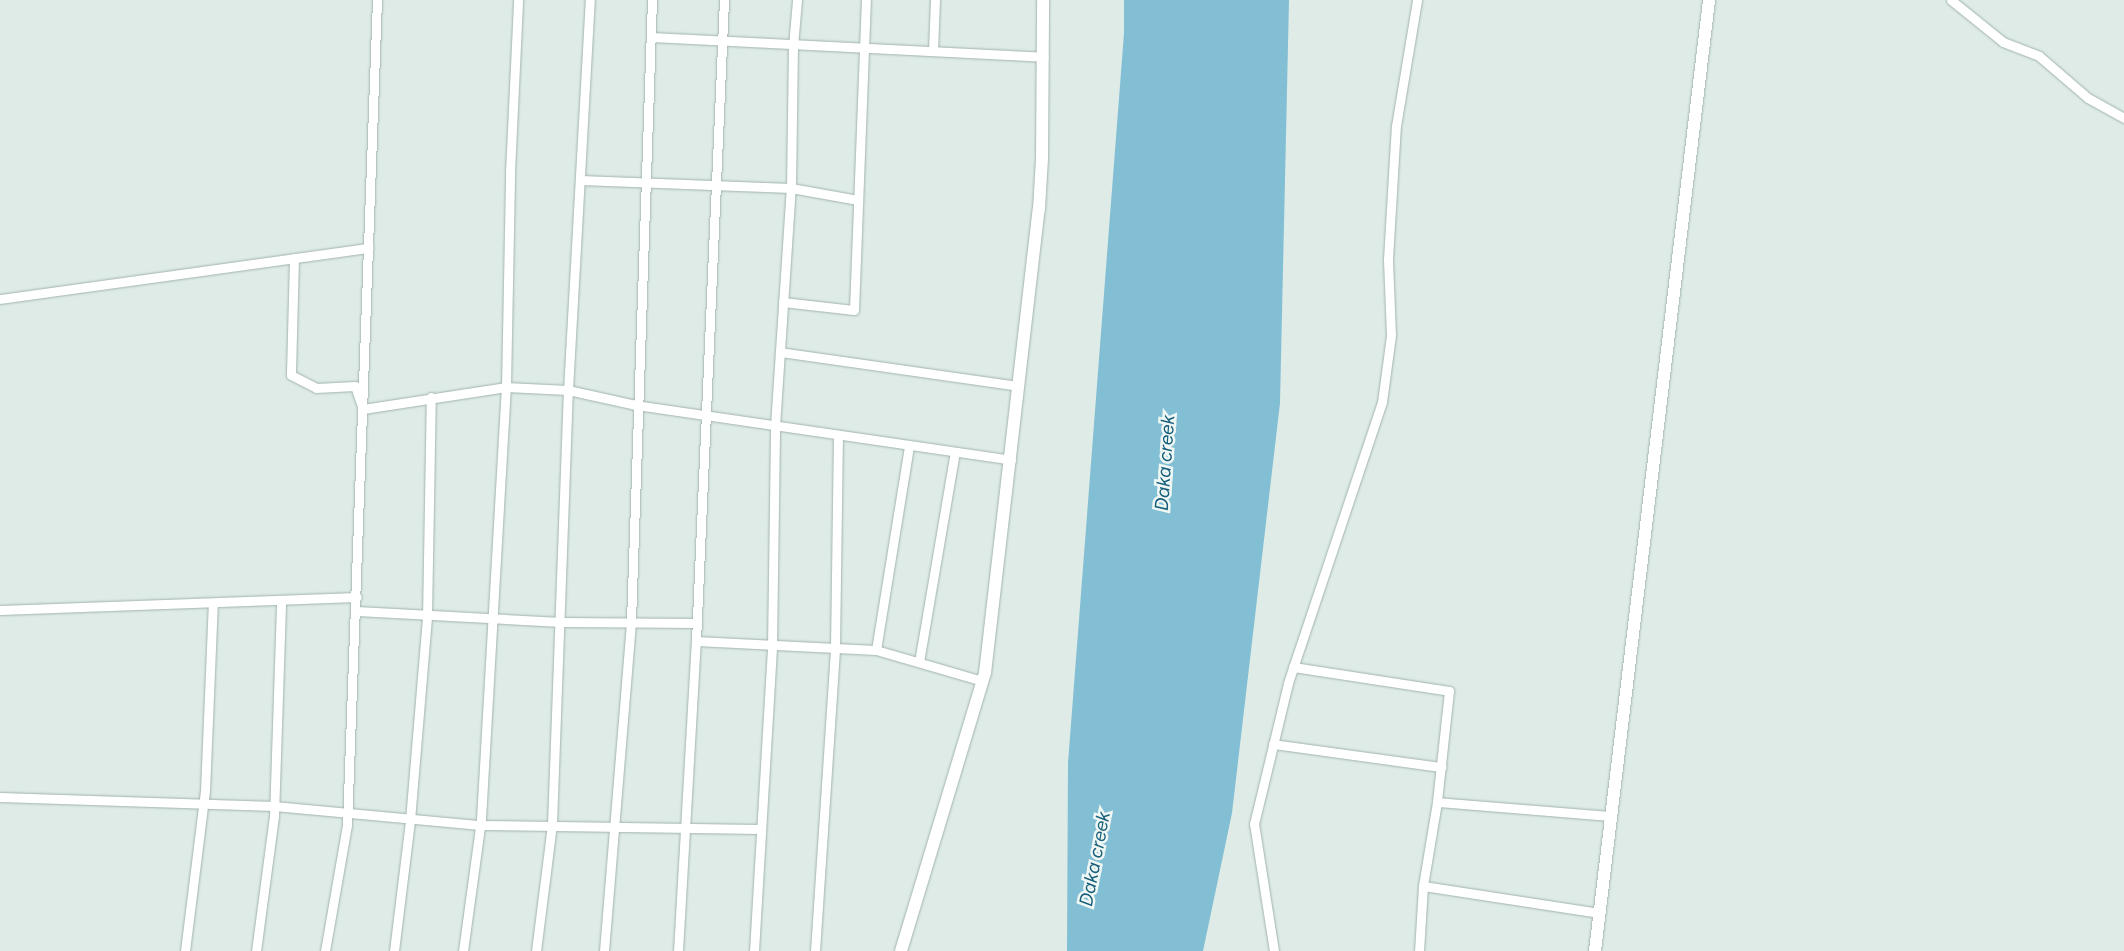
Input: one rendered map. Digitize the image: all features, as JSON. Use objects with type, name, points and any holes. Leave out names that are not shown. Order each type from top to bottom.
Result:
[{"type":"street","points":[[325,951],[348,814],[357,611],[377,0]]},
{"type":"street","points":[[463,951],[480,825],[490,619],[506,388],[510,172],[518,0]]},
{"type":"street","points":[[536,951],[552,824],[561,622],[568,390],[590,0]]},
{"type":"street","points":[[604,951],[631,622],[636,406],[652,0]]},
{"type":"street","points":[[678,951],[697,622],[724,0]]},
{"type":"street","points":[[754,951],[772,647],[775,426],[791,188],[793,46],[797,0]]},
{"type":"street","points":[[784,302],[854,310],[866,0]]},
{"type":"street","points":[[933,50],[935,0]]},
{"type":"street","points":[[901,951],[983,681],[1011,460],[1040,201],[1043,0]]},
{"type":"street","points":[[1274,951],[1254,824],[1293,667],[1382,402],[1391,335],[1388,259],[1396,126],[1416,0]]},
{"type":"street","points":[[1595,951],[1709,0]]},
{"type":"street","points":[[1951,0],[2003,42],[2039,56],[2088,98],[2124,118]]},
{"type":"street","points":[[651,37],[722,39],[793,46],[933,50],[1043,57]]},
{"type":"street","points":[[580,180],[791,188],[858,200]]},
{"type":"street","points":[[0,299],[368,248]]},
{"type":"street","points":[[294,258],[292,375],[316,388],[355,386],[363,409]]},
{"type":"street","points":[[780,352],[1019,386]]},
{"type":"street","points":[[363,409],[431,397],[506,388],[568,390],[636,406],[1011,460]]},
{"type":"street","points":[[394,951],[410,820],[427,617],[431,397]]},
{"type":"street","points":[[815,951],[835,648],[838,435]]},
{"type":"street","points":[[876,650],[909,446]]},
{"type":"street","points":[[919,662],[955,452]]},
{"type":"street","points":[[0,610],[357,597]]},
{"type":"street","points":[[256,951],[274,806],[281,600]]},
{"type":"street","points":[[185,951],[203,804],[213,603]]},
{"type":"street","points":[[357,611],[427,617],[561,622],[697,622]]},
{"type":"street","points":[[696,641],[772,647],[876,650],[983,681]]},
{"type":"street","points":[[1293,667],[1449,690],[1437,802],[1423,886],[1419,951]]},
{"type":"street","points":[[1273,744],[1441,767]]},
{"type":"street","points":[[0,797],[274,806],[480,825],[686,825],[760,829]]},
{"type":"street","points":[[1437,802],[1611,816]]},
{"type":"street","points":[[1423,886],[1600,913]]},
{"type":"water","name":"Daka creek","points":[[1124,0],[1289,0],[1280,403],[1232,813],[1203,951],[1067,951],[1068,763],[1124,33]]}]
